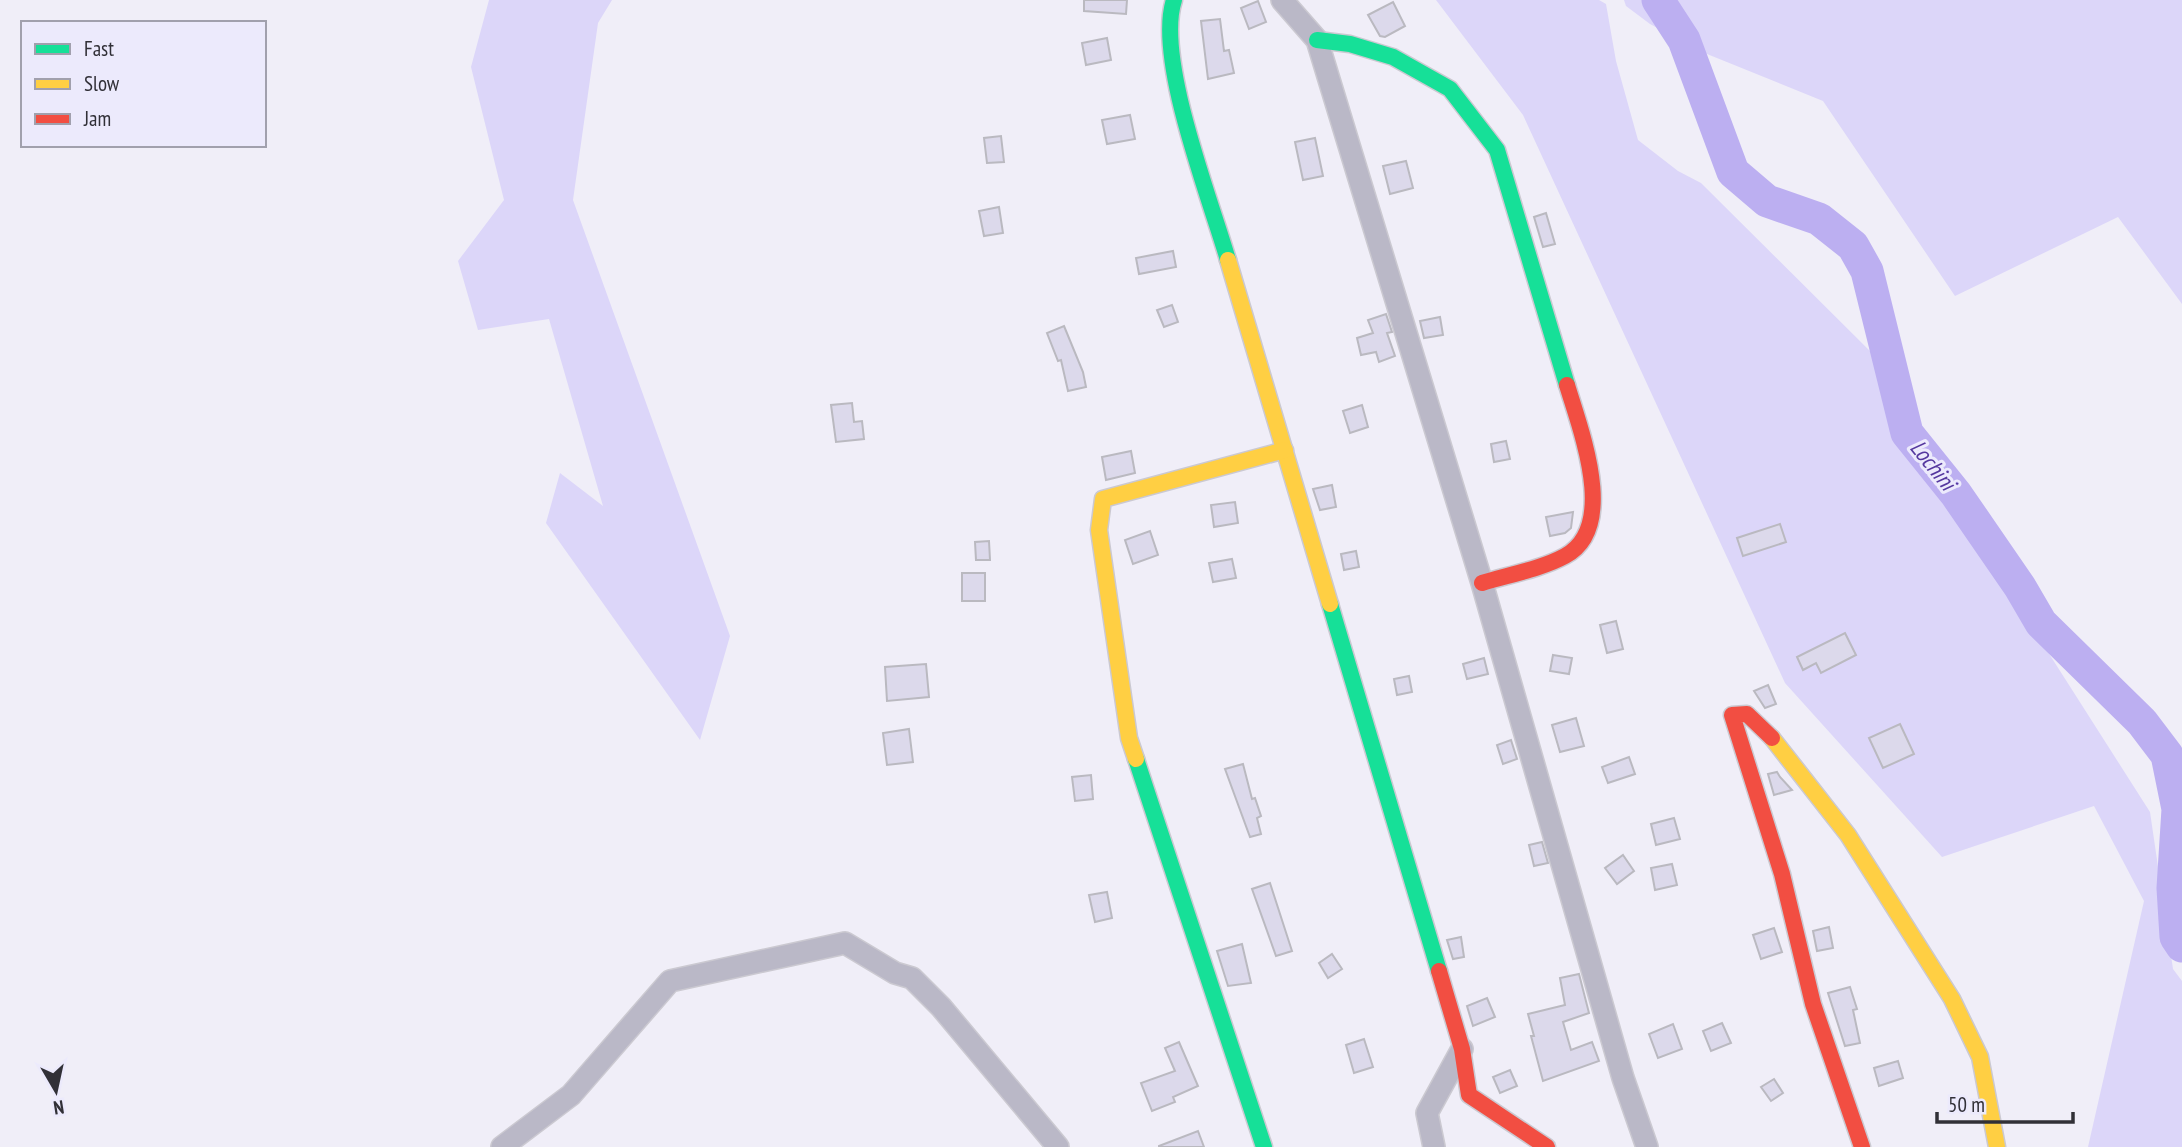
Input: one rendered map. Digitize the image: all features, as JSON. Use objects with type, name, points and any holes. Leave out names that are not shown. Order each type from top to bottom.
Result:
[{"type":"street","points":[[1174,0],[1168,18],[1171,67],[1462,1049],[1469,1096],[1548,1147]]},
{"type":"street","points":[[1282,0],[1317,40],[1482,583],[1623,1079],[1647,1147]]},
{"type":"street","points":[[1317,40],[1350,44],[1393,57],[1450,89],[1497,150],[1587,452],[1594,504],[1586,536],[1566,556],[1482,583]]},
{"type":"street","points":[[1265,1147],[1129,738],[1099,530],[1103,499],[1285,450]]},
{"type":"street","points":[[1863,1147],[1813,1004],[1782,874],[1732,715],[1746,714],[1765,730],[1848,835],[1952,999],[1980,1057],[1997,1147]]},
{"type":"street","points":[[502,1147],[570,1095],[670,981],[845,943],[895,973],[912,978],[941,1007],[1058,1147]]},
{"type":"street","points":[[1434,1147],[1427,1113],[1462,1049]]},
{"type":"shaded area","points":[[489,0],[612,0],[598,23],[573,200],[730,636],[700,740],[546,523],[560,473],[603,506],[549,319],[478,330],[458,261],[504,200],[471,67]]},
{"type":"shaded area","points":[[1436,0],[1599,0],[1606,4],[1616,61],[1638,140],[1678,171],[1701,183],[1880,361],[1900,440],[2032,627],[2150,812],[2173,969],[2182,981],[2182,1147],[2088,1147],[2144,901],[2094,806],[1942,857],[1785,683],[1523,115]]},
{"type":"shaded area","points":[[1624,0],[2182,0],[2182,304],[2118,217],[1955,296],[1823,101],[1707,54],[1650,24],[1626,6]]},
{"type":"building","points":[[1084,0],[1127,0],[1126,14],[1084,11]]},
{"type":"building","points":[[1258,1],[1266,22],[1249,29],[1241,8]]},
{"type":"building","points":[[1393,2],[1405,26],[1385,37],[1380,36],[1368,15]]},
{"type":"building","points":[[1220,19],[1224,51],[1229,50],[1234,73],[1208,79],[1201,21]]},
{"type":"building","points":[[1107,38],[1111,60],[1086,65],[1082,43]]},
{"type":"building","points":[[1130,115],[1135,139],[1107,144],[1102,120]]},
{"type":"building","points":[[1001,136],[1004,162],[987,163],[984,138]]},
{"type":"building","points":[[1315,138],[1323,176],[1303,180],[1295,142]]},
{"type":"building","points":[[1406,161],[1413,188],[1390,194],[1383,166]]},
{"type":"building","points":[[999,207],[1003,233],[984,236],[979,211]]},
{"type":"building","points":[[1546,213],[1555,244],[1543,247],[1534,217]]},
{"type":"building","points":[[1173,251],[1176,267],[1139,274],[1136,258]]},
{"type":"building","points":[[1172,305],[1178,322],[1164,327],[1157,310]]},
{"type":"building","points":[[1386,314],[1392,332],[1387,333],[1395,356],[1379,362],[1376,352],[1361,355],[1357,338],[1373,333],[1368,320]]},
{"type":"building","points":[[1440,317],[1443,335],[1424,338],[1420,321]]},
{"type":"building","points":[[1064,326],[1083,372],[1086,387],[1068,391],[1061,360],[1058,361],[1047,333]]},
{"type":"building","points":[[852,403],[854,422],[862,421],[864,439],[836,442],[831,405]]},
{"type":"building","points":[[1362,405],[1368,427],[1350,433],[1343,411]]},
{"type":"building","points":[[1506,441],[1510,459],[1494,462],[1491,444]]},
{"type":"building","points":[[1131,451],[1135,473],[1106,480],[1102,457]]},
{"type":"building","points":[[1332,485],[1336,507],[1320,510],[1313,489]]},
{"type":"building","points":[[1235,502],[1238,523],[1214,527],[1211,505]]},
{"type":"building","points":[[1573,512],[1571,528],[1565,533],[1550,536],[1546,517]]},
{"type":"building","points":[[1780,524],[1786,542],[1743,556],[1737,538]]},
{"type":"building","points":[[1150,531],[1158,555],[1133,564],[1125,540]]},
{"type":"building","points":[[989,541],[990,560],[976,560],[975,542]]},
{"type":"building","points":[[1356,551],[1359,567],[1344,570],[1341,554]]},
{"type":"building","points":[[1232,559],[1236,578],[1213,582],[1209,563]]},
{"type":"building","points":[[962,573],[985,573],[985,601],[962,601]]},
{"type":"building","points":[[1616,621],[1623,649],[1607,653],[1600,625]]},
{"type":"building","points":[[1845,633],[1856,655],[1821,673],[1816,663],[1803,670],[1797,657]]},
{"type":"building","points":[[1553,655],[1572,658],[1569,674],[1550,671]]},
{"type":"building","points":[[1484,658],[1488,674],[1467,679],[1463,664]]},
{"type":"building","points":[[926,664],[929,697],[887,701],[885,667]]},
{"type":"building","points":[[1409,676],[1412,692],[1397,695],[1394,679]]},
{"type":"building","points":[[1768,685],[1776,704],[1765,708],[1754,691]]},
{"type":"building","points":[[1576,718],[1584,746],[1560,752],[1552,725]]},
{"type":"building","points":[[1900,724],[1914,754],[1883,768],[1869,738]]},
{"type":"building","points":[[909,729],[913,762],[887,765],[883,733]]},
{"type":"building","points":[[1511,740],[1517,759],[1503,764],[1497,745]]},
{"type":"building","points":[[1629,757],[1635,774],[1608,783],[1602,767]]},
{"type":"building","points":[[1243,764],[1252,799],[1255,798],[1261,816],[1257,818],[1261,834],[1250,837],[1225,769]]},
{"type":"building","points":[[1777,772],[1792,790],[1774,795],[1768,774]]},
{"type":"building","points":[[1091,775],[1093,799],[1075,801],[1072,777]]},
{"type":"building","points":[[1674,818],[1680,839],[1656,845],[1651,824]]},
{"type":"building","points":[[1542,842],[1548,863],[1534,866],[1529,845]]},
{"type":"building","points":[[1623,855],[1634,871],[1617,884],[1605,868]]},
{"type":"building","points":[[1672,864],[1677,885],[1655,890],[1651,868]]},
{"type":"building","points":[[1270,883],[1292,951],[1276,956],[1252,889]]},
{"type":"building","points":[[1107,892],[1112,918],[1095,922],[1089,895]]},
{"type":"building","points":[[1829,927],[1833,948],[1817,951],[1813,931]]},
{"type":"building","points":[[1774,928],[1782,952],[1761,959],[1753,935]]},
{"type":"building","points":[[1461,937],[1464,957],[1453,959],[1447,940]]},
{"type":"building","points":[[1242,944],[1251,983],[1228,986],[1217,951]]},
{"type":"building","points":[[1332,954],[1342,969],[1328,978],[1319,963]]},
{"type":"building","points":[[1579,974],[1589,1013],[1563,1022],[1571,1050],[1592,1042],[1599,1061],[1543,1081],[1528,1014],[1565,1005],[1560,978]]},
{"type":"building","points":[[1850,987],[1857,1009],[1853,1010],[1860,1043],[1845,1046],[1828,993]]},
{"type":"building","points":[[1487,998],[1495,1017],[1473,1026],[1467,1006]]},
{"type":"building","points":[[1722,1023],[1731,1043],[1711,1051],[1703,1031]]},
{"type":"building","points":[[1673,1024],[1682,1049],[1658,1058],[1649,1034]]},
{"type":"building","points":[[1364,1039],[1373,1067],[1354,1073],[1346,1045]]},
{"type":"building","points":[[1179,1042],[1198,1086],[1173,1097],[1175,1102],[1152,1111],[1141,1083],[1175,1071],[1165,1048]]},
{"type":"building","points":[[1898,1061],[1903,1078],[1879,1086],[1874,1068]]},
{"type":"building","points":[[1510,1070],[1517,1086],[1500,1093],[1493,1077]]},
{"type":"building","points":[[1774,1079],[1783,1093],[1771,1101],[1761,1087]]},
{"type":"building","points":[[1198,1131],[1204,1147],[1159,1147],[1159,1146]]},
{"type":"waterway","name":"Lochini","points":[[1658,0],[1684,40],[1733,172],[1767,201],[1819,219],[1853,246],[1867,271],[1907,433],[1956,494],[2020,587],[2041,623],[2142,722],[2167,755],[2178,809],[2173,888],[2176,937],[2182,946]]},
{"type":"traffic: fast","points":[[1174,0],[1170,25],[1178,91],[1228,260]]},
{"type":"traffic: fast","points":[[1317,40],[1350,44],[1393,57],[1450,89],[1497,150],[1567,385]]},
{"type":"traffic: fast","points":[[1330,604],[1439,971]]},
{"type":"traffic: fast","points":[[1136,759],[1264,1147]]},
{"type":"traffic: slow","points":[[1228,260],[1330,604]]},
{"type":"traffic: slow","points":[[1136,759],[1129,738],[1099,530],[1103,499],[1285,450]]},
{"type":"traffic: slow","points":[[1772,738],[1848,835],[1952,999],[1980,1057],[1997,1147]]},
{"type":"traffic: jam","points":[[1482,583],[1556,561],[1581,542],[1590,523],[1593,501],[1591,476],[1580,426],[1567,385]]},
{"type":"traffic: jam","points":[[1772,738],[1747,714],[1732,715],[1782,874],[1813,1004],[1862,1147]]},
{"type":"traffic: jam","points":[[1439,971],[1462,1049],[1469,1095],[1547,1147]]}]
